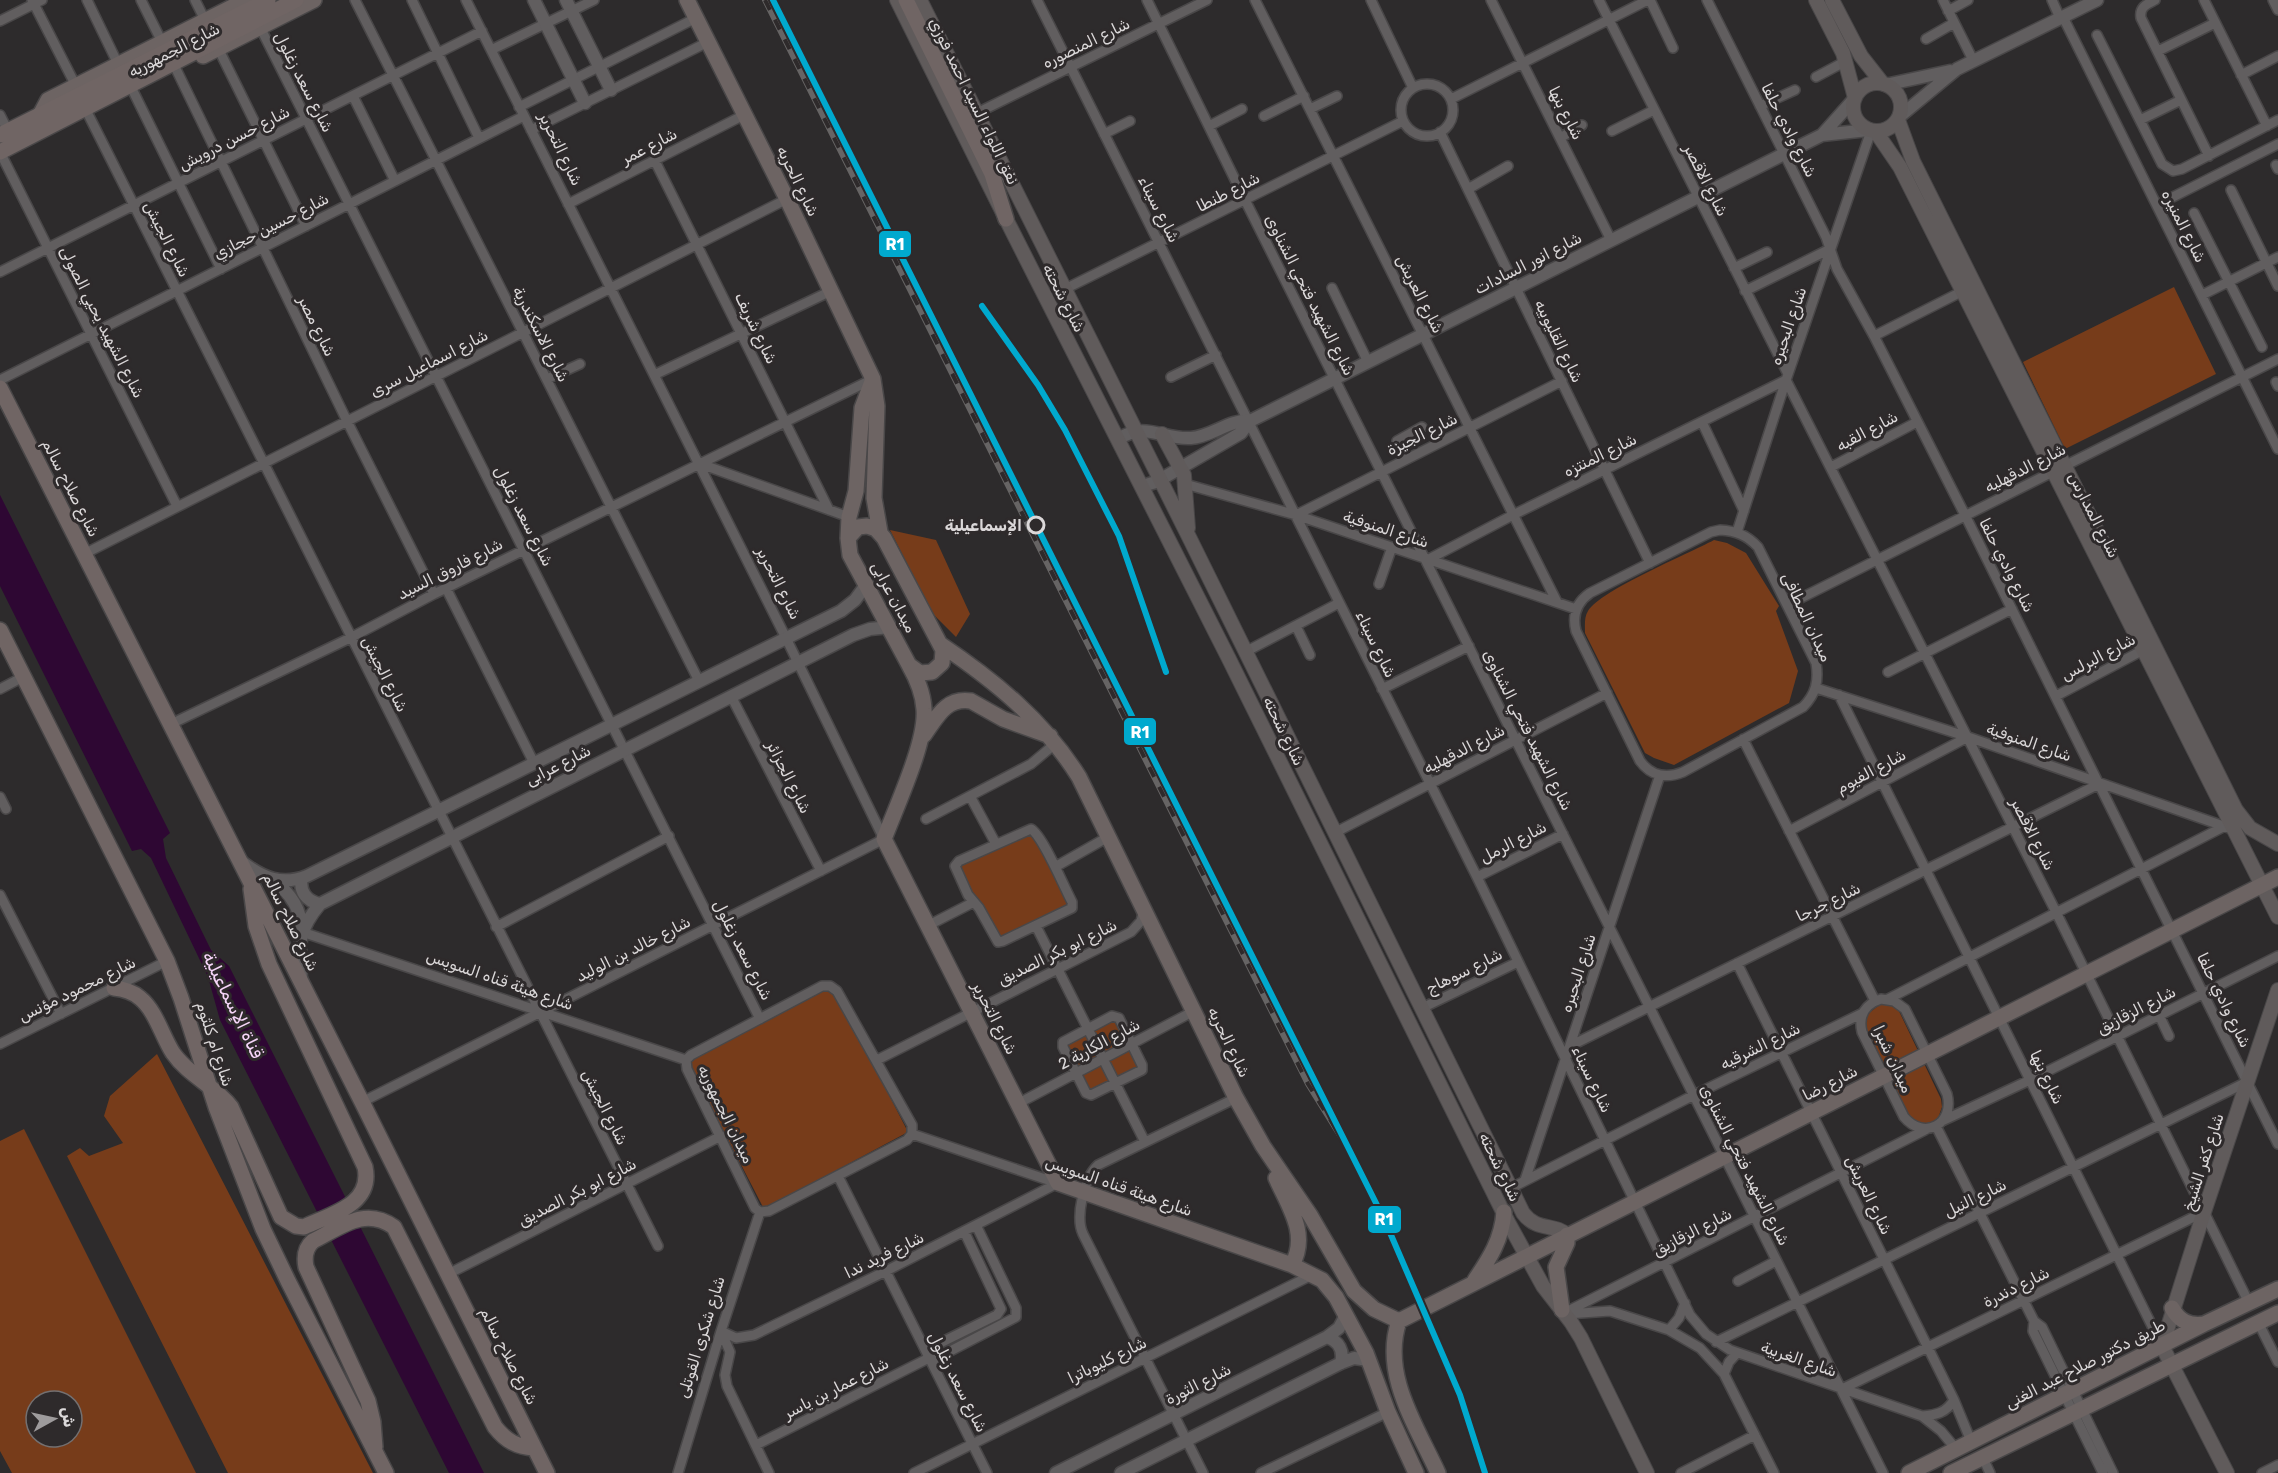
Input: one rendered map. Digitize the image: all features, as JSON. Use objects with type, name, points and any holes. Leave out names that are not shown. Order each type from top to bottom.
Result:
[{"type":"highway","name":"شارع الجمهوريه","points":[[0,152],[45,121],[267,0]]},
{"type":"highway","name":"شارع الجمهوريه","points":[[4,133],[45,121],[296,0]]},
{"type":"highway","name":"نفق اللواء السيد احمد فوزي","points":[[906,0],[992,174],[1006,219]]},
{"type":"highway","name":"شارع صلاح سالم","points":[[0,388],[251,881],[547,1473]]},
{"type":"highway","name":"شارع ام كلثوم","points":[[0,630],[167,962],[181,998],[209,1087],[264,1229],[386,1473]]},
{"type":"highway","points":[[114,988],[124,989],[148,1006],[174,1054],[191,1073],[225,1100],[234,1112],[281,1217],[287,1222],[304,1227],[357,1201],[366,1185],[365,1167],[269,964],[256,926],[251,881]]},
{"type":"highway","points":[[375,1453],[373,1422],[368,1401],[306,1267],[306,1251],[313,1241],[363,1217],[380,1219],[394,1227],[495,1427],[509,1441],[534,1448]]},
{"type":"main road","name":"شارع الجمهوريه","points":[[246,0],[48,100],[45,121],[64,125],[314,0]]},
{"type":"main road","name":"شارع الحريه","points":[[687,0],[787,199],[873,379],[878,406],[874,498],[880,532]]},
{"type":"main road","name":"شارع شحته","points":[[897,0],[1506,1217],[1543,1286],[1581,1338],[1647,1473]]},
{"type":"main road","name":"شارع شحته","points":[[920,0],[1190,538],[1523,1213],[1535,1224],[1562,1231],[1567,1235]]},
{"type":"main road","points":[[1816,0],[1846,61],[1855,98]]},
{"type":"main road","points":[[1832,0],[1861,56],[1884,84],[1891,88],[1901,104],[1898,118],[1891,128],[1872,131],[1855,117],[1853,104],[1855,98],[1866,86],[1884,84]]},
{"type":"main road","name":"شارع المدارس","points":[[1898,118],[1913,161],[2059,468],[2149,647],[2240,816],[2256,832],[2278,844]]},
{"type":"main road","name":"شارع المدارس","points":[[1872,131],[1900,167],[1963,291],[2059,468]]},
{"type":"main road","points":[[848,538],[849,517],[856,491],[862,408],[873,379]]},
{"type":"main road","points":[[1162,434],[1181,467],[1185,483],[1185,505],[1190,538]]},
{"type":"main road","points":[[848,538],[854,530],[862,526],[872,527],[880,532]]},
{"type":"main road","name":"ميدان عرابى","points":[[880,532],[940,644]]},
{"type":"main road","name":"ميدان عرابى","points":[[848,538],[850,555],[909,665]]},
{"type":"main road","name":"شارع الحريه","points":[[940,644],[1020,705],[1053,740],[1079,777],[1236,1098],[1263,1146],[1310,1215],[1354,1290],[1374,1309],[1399,1320]]},
{"type":"main road","points":[[909,665],[920,673],[932,672],[942,663],[944,657],[940,644]]},
{"type":"main road","name":"شارع المدارس","points":[[2149,647],[2229,828],[2278,917]]},
{"type":"main road","points":[[884,839],[920,740],[925,712],[919,683],[909,665]]},
{"type":"main road","points":[[920,740],[947,705],[963,700],[1053,740]]},
{"type":"main road","name":"شارع التحرير","points":[[884,839],[1059,1183]]},
{"type":"main road","name":"شارع رضا","points":[[1399,1320],[2278,877]]},
{"type":"main road","name":"شارع كفر الشيخ","points":[[2162,1346],[2172,1308],[2278,990]]},
{"type":"main road","points":[[1263,1146],[1298,1230],[1300,1244],[1292,1265]]},
{"type":"main road","name":"شارع هيئة قناه السويس","points":[[1059,1183],[1314,1274]]},
{"type":"main road","points":[[1475,1281],[1495,1250],[1506,1217],[1523,1213]]},
{"type":"main road","points":[[1564,1312],[1556,1267],[1566,1246],[1567,1235]]},
{"type":"main road","points":[[1314,1274],[1329,1287],[1346,1315],[1369,1360],[1388,1412],[1413,1467],[1429,1453]]},
{"type":"main road","name":"طريق دكتور صلاح عبد الغنى","points":[[1909,1473],[2278,1289]]},
{"type":"main road","points":[[2172,1308],[2176,1315],[2189,1324],[2204,1324]]},
{"type":"main road","points":[[1951,1473],[2278,1313]]},
{"type":"main road","points":[[1399,1320],[1394,1335],[1393,1351],[1398,1384],[1437,1473]]},
{"type":"main road","name":"شارع بنها","points":[[2162,1346],[2228,1473]]},
{"type":"main road","points":[[1381,1390],[1398,1384]]},
{"type":"street","points":[[87,0],[118,64]]},
{"type":"street","points":[[141,0],[162,42]]},
{"type":"street","points":[[195,0],[205,20]]},
{"type":"street","name":"شارع الاسكندرية","points":[[356,0],[699,681]]},
{"type":"street","points":[[412,0],[479,138]]},
{"type":"street","name":"شارع التحرير","points":[[466,0],[786,638],[884,839]]},
{"type":"street","points":[[534,0],[585,103]]},
{"type":"street","points":[[491,50],[545,24],[568,6],[594,0]]},
{"type":"street","name":"شارع سيناء","points":[[1036,0],[1250,421],[1477,877],[1685,1303]]},
{"type":"street","name":"شارع الشهيد فتحي الشناوى","points":[[1147,0],[1245,200],[1428,558],[1469,646],[1883,1473]]},
{"type":"street","name":"شارع المنصوره","points":[[977,114],[1208,0]]},
{"type":"street","name":"شارع العريش","points":[[1255,0],[1557,602]]},
{"type":"street","points":[[1371,0],[1413,88]]},
{"type":"street","name":"شارع بنها","points":[[1491,0],[1611,240]]},
{"type":"street","name":"شارع الاقصر","points":[[1599,0],[2087,974],[2249,1303]]},
{"type":"street","points":[[1451,99],[1649,0],[1673,48]]},
{"type":"street","name":"شارع وادي حلفا","points":[[1707,0],[1826,237],[1837,269],[1874,336],[1965,515],[2278,1144]]},
{"type":"street","points":[[1943,0],[1973,60]]},
{"type":"street","points":[[1948,11],[1968,0]]},
{"type":"street","name":"شارع المنيره","points":[[2052,0],[2278,449]]},
{"type":"street","points":[[1898,118],[1957,69],[2097,0]]},
{"type":"street","points":[[2204,0],[2267,126]]},
{"type":"street","points":[[2273,0],[2278,10]]},
{"type":"street","points":[[0,21],[36,1],[76,86]]},
{"type":"street","points":[[2152,1],[2143,8],[2141,15],[2209,156]]},
{"type":"street","points":[[568,6],[611,90]]},
{"type":"street","name":"شارع حسين حجازي","points":[[0,380],[479,138],[572,80],[696,18]]},
{"type":"street","points":[[1926,39],[1954,23]]},
{"type":"street","points":[[2158,51],[2215,23]]},
{"type":"street","name":"شارع سعد زغلول","points":[[260,27],[760,1019]]},
{"type":"street","name":"شارع حسن درويش","points":[[0,272],[482,31]]},
{"type":"street","points":[[2097,35],[2162,164],[2169,170],[2182,170],[2278,120]]},
{"type":"street","points":[[531,130],[708,42]]},
{"type":"street","points":[[218,48],[306,225]]},
{"type":"street","points":[[2241,75],[2278,56]]},
{"type":"street","points":[[1816,77],[1846,61]]},
{"type":"street","name":"شارع مصر","points":[[176,69],[434,594]]},
{"type":"street","points":[[1884,84],[1957,69]]},
{"type":"street","points":[[1427,84],[1434,85],[1447,93],[1451,99],[1452,118],[1440,132],[1433,135],[1419,135],[1403,121],[1401,106],[1403,99],[1413,88],[1427,84]]},
{"type":"street","points":[[1760,106],[1795,90]]},
{"type":"street","points":[[133,91],[220,269]]},
{"type":"street","points":[[352,96],[395,181]]},
{"type":"street","points":[[1264,116],[1304,96]]},
{"type":"street","points":[[1310,109],[1336,96]]},
{"type":"street","name":"شارع انور السادات","points":[[1142,486],[1160,480],[1241,433],[1250,421],[1822,135],[1855,98]]},
{"type":"street","points":[[2140,120],[2181,100]]},
{"type":"street","points":[[1209,126],[1242,109]]},
{"type":"street","points":[[1612,131],[1654,110]]},
{"type":"street","name":"شارع الجيش","points":[[88,114],[658,1246]]},
{"type":"street","points":[[0,115],[4,133]]},
{"type":"street","name":"شارع عمر","points":[[568,204],[744,115]]},
{"type":"street","points":[[1104,134],[1130,121]]},
{"type":"street","name":"شارع طنطا","points":[[1065,289],[1403,121]]},
{"type":"street","points":[[1560,138],[1582,125]]},
{"type":"street","name":"شارع انور السادات","points":[[1822,135],[1872,131]]},
{"type":"street","name":"شارع البحيره","points":[[1737,532],[1830,249],[1872,131]]},
{"type":"street","name":"شارع القليوبيه","points":[[1440,132],[1650,563]]},
{"type":"street","points":[[2157,205],[2278,144]]},
{"type":"street","name":"شارع الشهيد يحيي الصولى","points":[[0,152],[177,506]]},
{"type":"street","name":"شارع شريف","points":[[655,160],[829,510]]},
{"type":"street","points":[[1468,189],[1508,166]]},
{"type":"street","points":[[2231,190],[2278,286]]},
{"type":"street","name":"شارع اسماعيل سرى","points":[[84,554],[787,199]]},
{"type":"street","points":[[2194,213],[2262,347]]},
{"type":"street","points":[[1745,291],[1830,249]]},
{"type":"street","points":[[1734,268],[1767,252]]},
{"type":"street","points":[[2202,295],[2278,257]]},
{"type":"street","points":[[1332,288],[1368,362]]},
{"type":"street","points":[[654,375],[831,291]]},
{"type":"street","points":[[1874,336],[1963,291]]},
{"type":"street","points":[[1172,377],[1216,355]]},
{"type":"street","name":"شارع الدقهليه","points":[[1787,605],[2278,359]]},
{"type":"street","points":[[547,380],[580,364]]},
{"type":"street","name":"شارع المنتزه","points":[[1428,558],[1702,422],[1787,377]]},
{"type":"street","name":"شارع فاروق السيد","points":[[171,724],[873,379]]},
{"type":"street","name":"شارع الجيزة","points":[[1296,515],[1562,381]]},
{"type":"street","name":"شارع انور السادات","points":[[1135,431],[1149,430],[1179,438],[1196,438],[1239,421],[1250,421]]},
{"type":"street","points":[[1702,422],[1744,511]]},
{"type":"street","name":"شارع القبه","points":[[1831,467],[1917,422]]},
{"type":"street","points":[[1405,460],[1397,441],[1422,427]]},
{"type":"street","points":[[1118,439],[1135,431]]},
{"type":"street","points":[[698,463],[849,517]]},
{"type":"street","name":"شارع المنوفية","points":[[1185,483],[1296,515],[1576,609]]},
{"type":"street","points":[[1660,775],[1652,772],[1640,761],[1576,631],[1574,623],[1576,609],[1584,597],[1590,593],[1712,532],[1720,530],[1737,532]]},
{"type":"street","name":"ميدان المطافى","points":[[1660,775],[1675,775],[1803,707],[1816,688],[1815,663],[1758,547],[1737,532]]},
{"type":"street","points":[[1379,584],[1392,547]]},
{"type":"street","name":"شارع عرابى","points":[[272,880],[302,878],[841,611],[855,600],[866,585]]},
{"type":"street","points":[[446,588],[534,763]]},
{"type":"street","points":[[1245,652],[1340,603]]},
{"type":"street","points":[[1888,672],[2012,609]]},
{"type":"street","points":[[1296,626],[1310,655]]},
{"type":"street","name":"شارع عرابى","points":[[301,984],[302,932],[306,920],[320,904],[861,631],[890,627]]},
{"type":"street","points":[[1382,689],[1469,646]]},
{"type":"street","name":"شارع البرلس","points":[[2056,696],[2149,647]]},
{"type":"street","points":[[0,689],[23,677]]},
{"type":"street","name":"شارع المنوفية","points":[[1816,688],[1968,737],[2229,828]]},
{"type":"street","name":"شارع الدقهليه","points":[[1336,832],[1607,693]]},
{"type":"street","name":"شارع بنها","points":[[1839,695],[2162,1346]]},
{"type":"street","name":"شارع الجزائر","points":[[731,696],[821,871]]},
{"type":"street","name":"شارع الفيوم","points":[[1789,831],[1968,737]]},
{"type":"street","points":[[1743,739],[1875,1001]]},
{"type":"street","points":[[926,819],[1031,764],[1053,740]]},
{"type":"street","name":"شارع البحيره","points":[[1525,1180],[1660,775]]},
{"type":"street","name":"شارع جرجا","points":[[1570,1046],[2098,782]]},
{"type":"street","points":[[970,796],[996,844]]},
{"type":"street","points":[[0,797],[6,808]]},
{"type":"street","points":[[1888,999],[1968,956],[2229,828]]},
{"type":"street","points":[[1027,830],[1034,830],[1055,867],[1073,905],[1070,910],[998,942],[968,895],[956,869],[956,863],[1027,830]]},
{"type":"street","name":"شارع الرمل","points":[[1477,877],[1563,834]]},
{"type":"street","points":[[496,927],[669,836]]},
{"type":"street","points":[[1055,867],[1108,837]]},
{"type":"street","name":"شارع خالد بن الوليد","points":[[362,1102],[884,839]]},
{"type":"street","points":[[240,860],[256,873],[272,880],[286,891],[296,906],[302,932]]},
{"type":"street","points":[[302,878],[301,887],[305,896],[314,903],[320,904]]},
{"type":"street","points":[[0,895],[61,1014]]},
{"type":"street","points":[[929,925],[974,902]]},
{"type":"street","name":"شارع ابو بكر الصديق","points":[[877,1060],[1131,932],[1141,921],[1144,910]]},
{"type":"street","points":[[1036,926],[1145,1142]]},
{"type":"street","name":"شارع هيئة قناه السويس","points":[[302,932],[687,1060]]},
{"type":"street","name":"شارع الزقازيق","points":[[1564,1312],[2278,956]]},
{"type":"street","name":"شارع محمود مؤنس","points":[[0,1044],[167,962]]},
{"type":"street","name":"شارع سوهاج","points":[[1422,1008],[1518,962]]},
{"type":"street","name":"شارع العريش","points":[[1737,963],[1954,1400],[1971,1441]]},
{"type":"street","name":"ميدان الجمهوريه","points":[[760,1212],[755,1208],[687,1069],[687,1060],[691,1055],[822,986],[830,986],[837,991],[912,1125],[912,1134]]},
{"type":"street","name":"ميدان شبرا","points":[[1888,999],[1905,1009],[1949,1101],[1949,1108],[1936,1125],[1915,1127],[1909,1123],[1862,1032],[1863,1013],[1875,1001],[1888,999]]},
{"type":"street","name":"شارع الكارية 2","points":[[1018,1103],[1194,1011]]},
{"type":"street","name":"شارع الشرقيه","points":[[1511,1188],[1694,1095],[1863,1013]]},
{"type":"street","points":[[2159,1015],[2169,1036]]},
{"type":"street","points":[[1112,1016],[1117,1016],[1132,1044],[1142,1070],[1091,1095],[1086,1093],[1063,1047],[1063,1042],[1112,1016]]},
{"type":"street","name":"شارع النيل","points":[[1716,1342],[2247,1082]]},
{"type":"street","points":[[1203,1473],[1080,1229],[1079,1212],[1091,1173],[1098,1165],[1236,1098]]},
{"type":"street","points":[[1936,1125],[2034,1322],[2033,1331],[2069,1393],[2103,1473]]},
{"type":"street","points":[[760,1212],[769,1211],[838,1176],[907,1140],[912,1134]]},
{"type":"street","name":"شارع هيئة قناه السويس","points":[[912,1134],[1059,1183]]},
{"type":"street","name":"شارع ابو بكر الصديق","points":[[448,1275],[721,1136]]},
{"type":"street","name":"شارع سعد زغلول","points":[[838,1176],[987,1473]]},
{"type":"street","name":"شارع فريد ندا","points":[[721,1331],[736,1338],[746,1338],[886,1271],[1059,1183]]},
{"type":"street","name":"شارع شكرى القوتلى","points":[[678,1473],[760,1212]]},
{"type":"street","name":"شارع دندرة","points":[[1842,1389],[2204,1212]]},
{"type":"street","name":"شارع عمار بن ياسر","points":[[756,1445],[929,1356],[1016,1317],[1016,1308],[976,1225]]},
{"type":"street","name":"شارع عمار بن ياسر","points":[[929,1356],[996,1315],[1001,1309],[964,1231]]},
{"type":"street","points":[[1738,1281],[1776,1261]]},
{"type":"street","name":"شارع كليوباترا","points":[[914,1473],[1314,1274]]},
{"type":"street","points":[[1669,1330],[1679,1318],[1685,1303]]},
{"type":"street","name":"شارع الغربية","points":[[1685,1303],[1698,1325],[1716,1342],[1737,1353],[1922,1416],[1941,1431],[1956,1449]]},
{"type":"street","points":[[1564,1312],[1610,1311],[1669,1330],[1700,1348],[1724,1374],[1774,1473]]},
{"type":"street","name":"شارع الثورة","points":[[1056,1473],[1327,1337],[1339,1328],[1346,1315]]},
{"type":"street","points":[[2258,1323],[2278,1362]]},
{"type":"street","points":[[721,1331],[730,1352],[725,1375],[727,1386],[769,1473]]},
{"type":"street","points":[[1327,1337],[1335,1341],[1341,1349],[1341,1363]]},
{"type":"street","points":[[1724,1374],[1729,1362],[1737,1353]]},
{"type":"street","points":[[1121,1473],[1341,1363],[1354,1359],[1369,1360]]},
{"type":"street","points":[[1922,1416],[1946,1411],[1954,1400]]},
{"type":"street","points":[[1261,1473],[1388,1412]]},
{"type":"street","points":[[2078,1412],[2113,1473]]},
{"type":"street","points":[[1681,1473],[1755,1435]]},
{"type":"street","points":[[1983,1458],[1990,1473]]},
{"type":"street","points":[[2262,1473],[2278,1465]]},
{"type":"shaded area","points":[[2174,287],[2216,374],[2065,449],[2023,362]]},
{"type":"shaded area","points":[[890,530],[936,540],[970,614],[956,637],[932,613]]},
{"type":"shaded area","points":[[1714,540],[1727,543],[1746,553],[1779,606],[1776,611],[1798,671],[1789,703],[1674,765],[1645,753],[1585,633],[1585,619],[1588,611],[1596,602],[1610,593]]},
{"type":"shaded area","points":[[1031,829],[1073,905],[995,940],[956,863]]},
{"type":"shaded area","points":[[833,986],[908,1132],[764,1209],[688,1062]]},
{"type":"shaded area","points":[[1880,1005],[1891,1005],[1898,1009],[1941,1099],[1942,1107],[1936,1124],[1921,1126],[1905,1114],[1862,1028],[1868,1014]]},
{"type":"shaded area","points":[[1114,1016],[1142,1065],[1091,1095],[1063,1042]]},
{"type":"shaded area","points":[[157,1054],[373,1473],[228,1473],[67,1156],[80,1148],[89,1156],[123,1143],[104,1116],[110,1096]]},
{"type":"shaded area","points":[[24,1129],[196,1473],[12,1473],[0,1451],[0,1141]]},
{"type":"water","name":"قناة الإسماعيلية","points":[[0,495],[170,833],[163,839],[166,858],[211,950],[229,966],[484,1473],[449,1473],[220,1020],[208,977],[151,858],[141,849],[132,851],[0,586]]},
{"type":"railway","points":[[765,0],[1308,1084],[1351,1153]]},
{"type":"railway","points":[[982,306],[1038,385],[1065,430],[1119,536],[1166,672]]},
{"type":"railway","points":[[1414,1288],[1460,1395],[1485,1473]]},
{"type":"transit line","name":"R1","points":[[773,0],[1385,1221],[1460,1395],[1485,1473]]},
{"type":"transit line","name":"R1","points":[[982,306],[1038,385],[1065,430],[1119,536],[1166,672]]},
{"type":"place","name":"الإسماعيلية","points":[[1036,525]]}]
